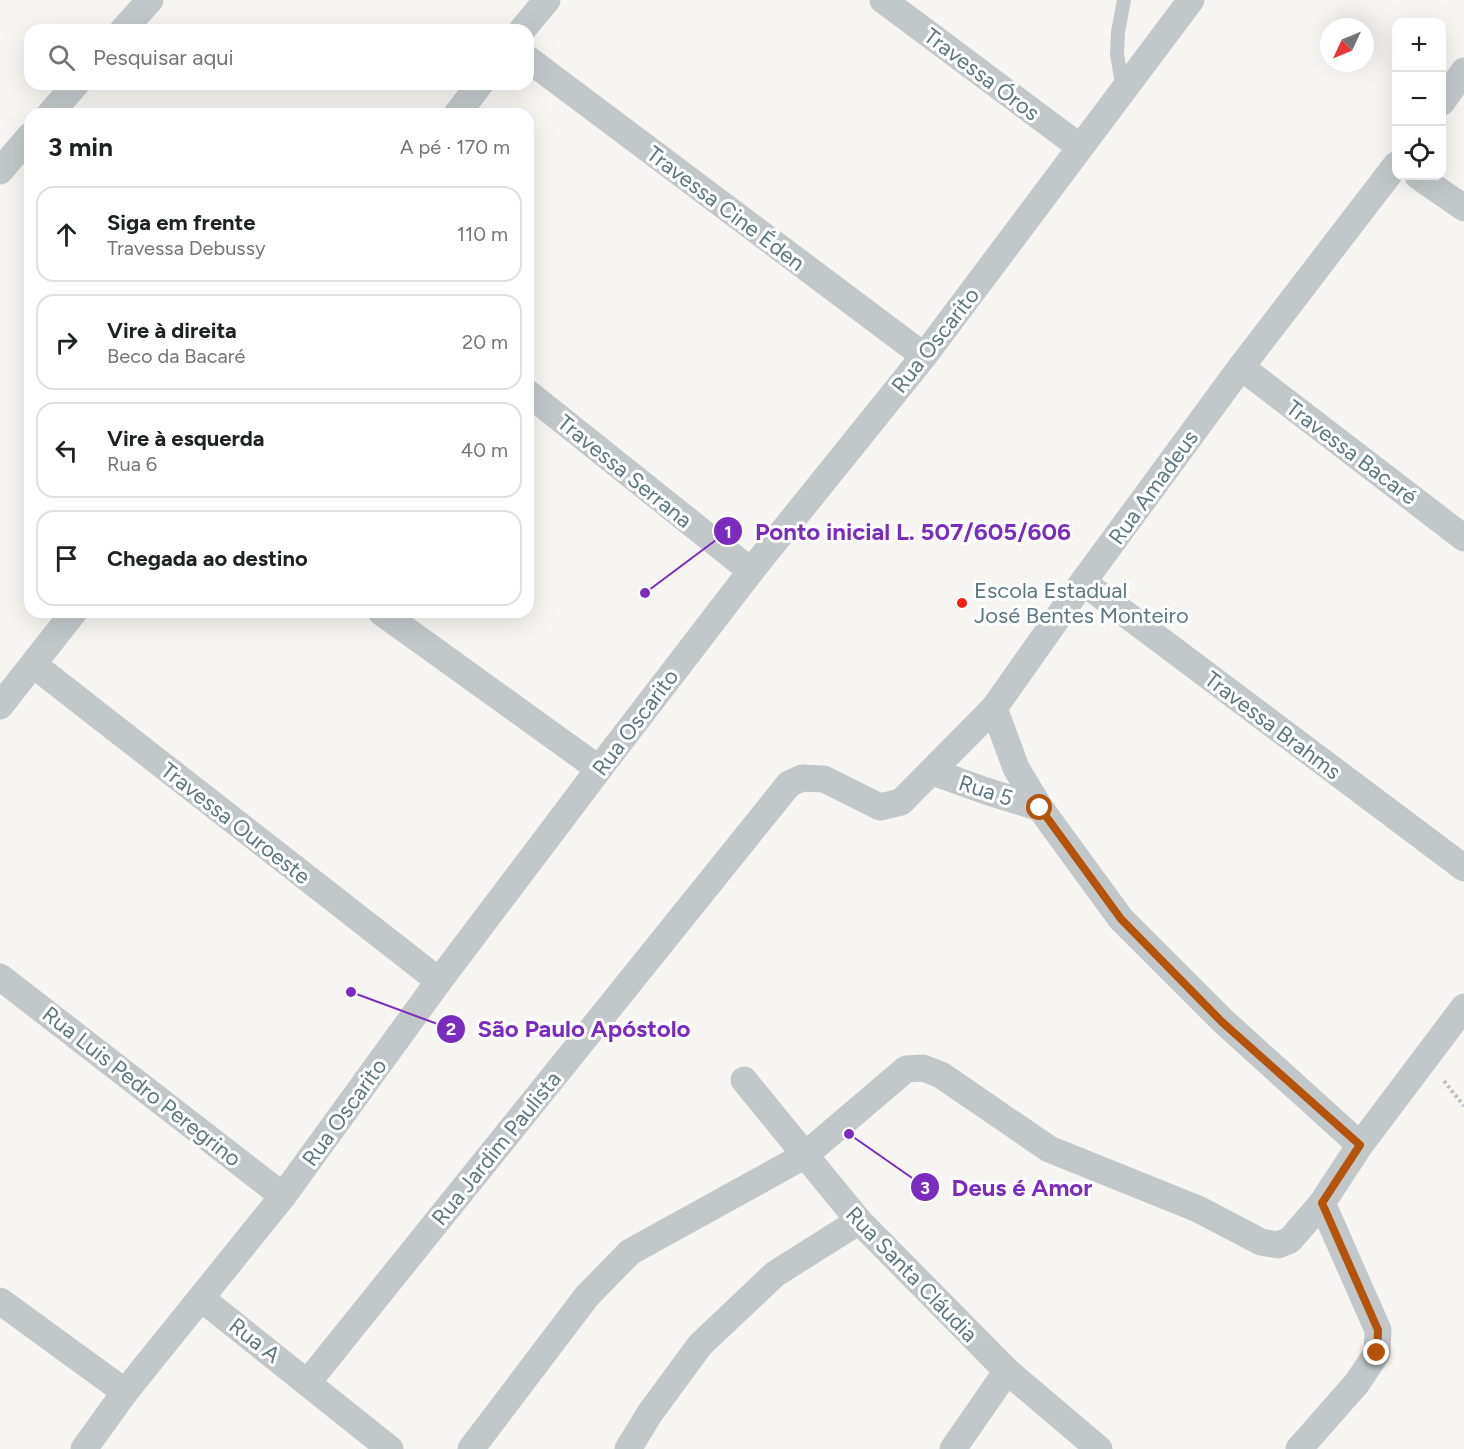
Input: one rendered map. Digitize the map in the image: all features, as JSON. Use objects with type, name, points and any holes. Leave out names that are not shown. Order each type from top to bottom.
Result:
[{"type":"street","points":[[128,24],[150,0]]},
{"type":"street","points":[[527,24],[547,0]]},
{"type":"street","name":"Travessa Óros","points":[[883,0],[1080,147]]},
{"type":"street","name":"Rua Oscarito","points":[[84,1449],[125,1392],[283,1196],[439,981],[599,769],[751,571],[924,356],[1191,0]]},
{"type":"street","name":"Travessa Cine Éden","points":[[534,64],[924,356]]},
{"type":"street","points":[[1446,96],[1464,71]]},
{"type":"street","points":[[55,108],[71,90]]},
{"type":"street","points":[[462,108],[475,90]]},
{"type":"street","points":[[0,171],[24,143]]},
{"type":"street","name":"Rua Amadeus","points":[[901,802],[994,708],[1083,582],[1241,367],[1392,170]]},
{"type":"street","points":[[1424,180],[1464,208]]},
{"type":"street","name":"Travessa Bacaré","points":[[1241,367],[1464,538]]},
{"type":"street","name":"Travessa Serrana","points":[[534,398],[751,571]]},
{"type":"street","name":"Travessa Brahms","points":[[1083,582],[1464,868]]},
{"type":"street","points":[[0,706],[69,618]]},
{"type":"street","points":[[389,618],[599,769]]},
{"type":"street","name":"Travessa Ouroeste","points":[[34,665],[439,981]]},
{"type":"street","points":[[994,708],[1017,768],[1040,808],[1121,919],[1222,1022],[1360,1145]]},
{"type":"street","name":"Rua 5","points":[[933,772],[1040,808]]},
{"type":"street","name":"Rua Jardim Paulista","points":[[308,1382],[789,784],[802,778],[824,779],[880,807],[901,802]]},
{"type":"street","name":"Rua Luis Pedro Peregrino","points":[[0,976],[283,1196]]},
{"type":"street","points":[[471,1449],[587,1296],[630,1252],[804,1156],[906,1069],[923,1068],[941,1075],[1049,1149],[1198,1209],[1261,1242],[1278,1245],[1290,1240],[1322,1203],[1360,1145],[1464,1007]]},
{"type":"street","name":"Rua Santa Cláudia","points":[[744,1080],[859,1221],[1006,1371],[1099,1449]]},
{"type":"street","points":[[1299,1449],[1357,1383],[1377,1353],[1378,1330],[1322,1203]]},
{"type":"street","points":[[628,1449],[650,1413],[700,1345],[776,1274],[859,1221]]},
{"type":"street","name":"Rua A","points":[[202,1299],[390,1449]]},
{"type":"street","points":[[0,1301],[125,1392]]},
{"type":"street","points":[[953,1449],[1006,1371]]},
{"type":"lane","points":[[1123,91],[1117,54],[1118,32],[1124,0]]},
{"type":"place","name":"Ponto inicial L. 507/605/606","points":[[645,593]]},
{"type":"place","name":"Escola Estadual José Bentes Monteiro","points":[[962,603]]},
{"type":"place","name":"São Paulo Apóstolo","points":[[351,992]]},
{"type":"place","name":"Deus é Amor","points":[[849,1134]]},
{"type":"route","points":[[1040,808],[1121,919],[1222,1022],[1360,1145],[1322,1203],[1378,1330],[1377,1353]]}]
